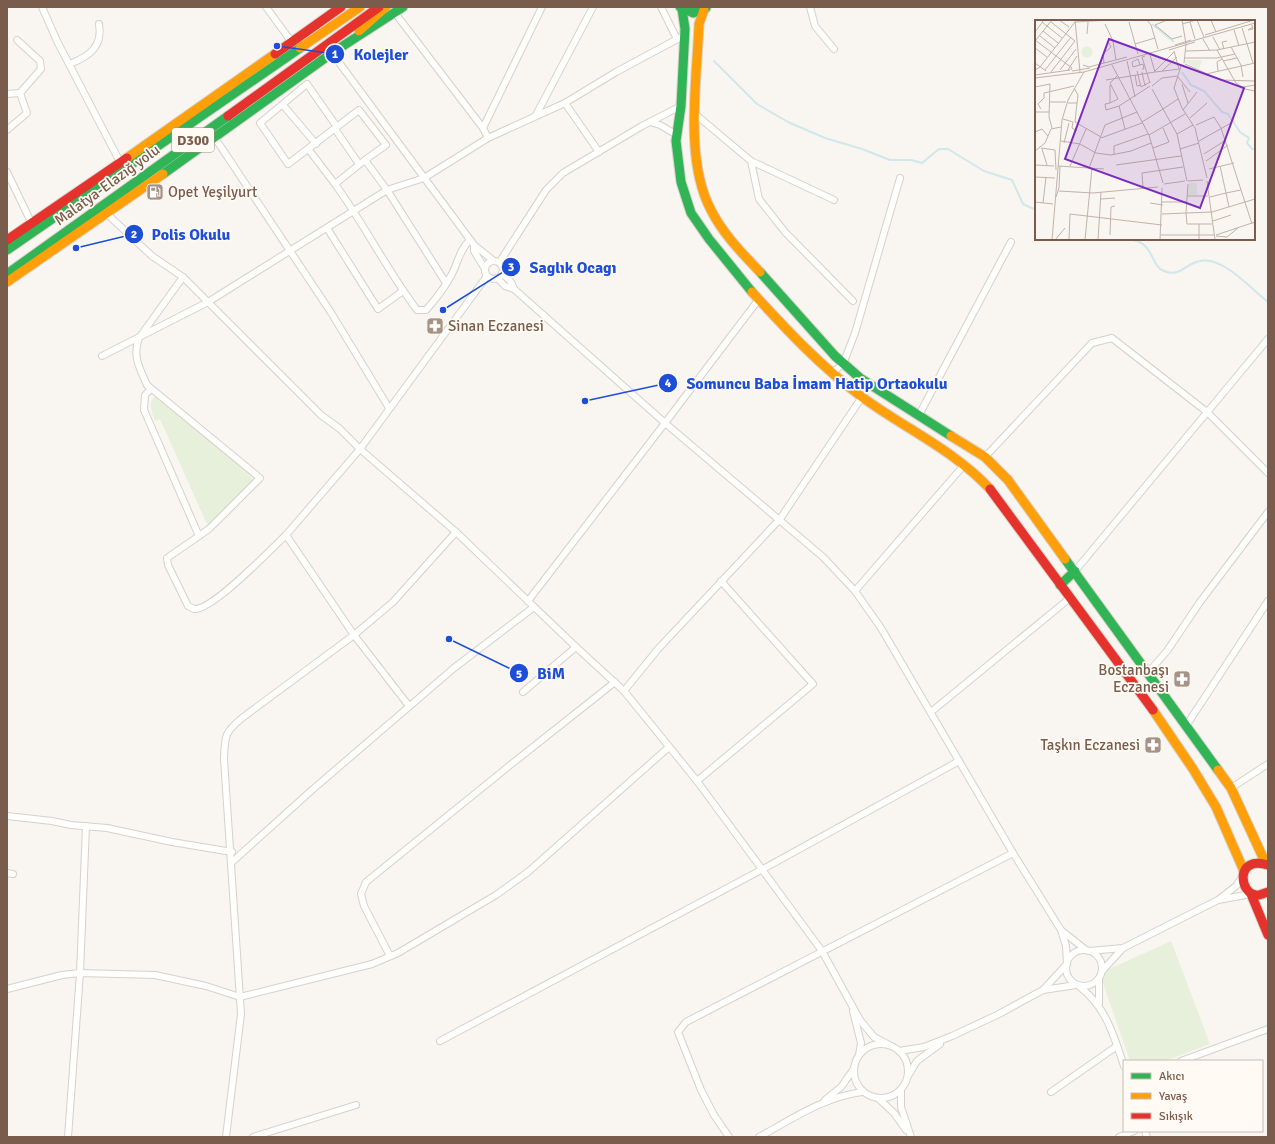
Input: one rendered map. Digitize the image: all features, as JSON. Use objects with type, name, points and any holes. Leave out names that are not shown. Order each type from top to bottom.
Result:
[{"type":"main road","points":[[7,248],[32,224],[196,111],[291,41],[341,7]]},
{"type":"main road","name":"Malatya-Elazığ yolu","points":[[7,248],[95,191],[360,7]]},
{"type":"main road","name":"Malatya-Elazığ yolu","points":[[7,274],[379,7]]},
{"type":"main road","points":[[332,54],[386,7]]},
{"type":"main road","points":[[7,282],[107,214],[332,54],[403,7]]},
{"type":"main road","points":[[681,8],[685,22],[681,37],[681,106],[677,135],[677,161],[681,182],[691,213],[708,239],[799,343],[862,398],[964,465],[976,474],[991,490],[1165,726],[1194,769],[1216,807],[1243,874],[1244,886],[1251,894],[1268,935]]},
{"type":"main road","points":[[681,8],[693,13],[705,8]]},
{"type":"main road","points":[[705,8],[699,24],[693,132],[696,165],[706,200],[716,220],[728,237],[843,364],[860,378],[984,457],[1008,480],[1231,788],[1267,865]]},
{"type":"main road","points":[[95,191],[144,154],[196,111]]},
{"type":"main road","points":[[1060,584],[1075,571]]},
{"type":"main road","points":[[1243,874],[1251,864],[1256,862],[1267,865]]},
{"type":"main road","points":[[1251,894],[1261,895],[1268,892]]},
{"type":"street","points":[[42,7],[57,41],[120,162]]},
{"type":"street","points":[[266,7],[291,41]]},
{"type":"street","points":[[483,128],[542,7]]},
{"type":"street","points":[[536,114],[593,7]]},
{"type":"street","points":[[102,356],[208,302],[387,190],[424,178],[488,138],[536,114],[565,103],[681,37],[661,7]]},
{"type":"street","points":[[810,7],[816,26],[834,49]]},
{"type":"street","points":[[395,13],[483,128],[488,138]]},
{"type":"street","points":[[70,64],[81,59],[98,45],[101,35],[99,24]]},
{"type":"street","points":[[7,94],[20,93],[41,69],[40,61],[17,40]]},
{"type":"street","points":[[332,54],[472,243],[474,251],[491,279],[497,278],[502,273]]},
{"type":"street","points":[[335,184],[359,164],[386,145],[359,110],[336,128],[316,144],[309,150],[288,164],[260,123],[284,105],[307,84],[336,128],[359,164]]},
{"type":"street","points":[[7,130],[27,113],[20,93]]},
{"type":"street","points":[[565,103],[599,152]]},
{"type":"street","points":[[284,105],[316,144]]},
{"type":"street","points":[[147,385],[260,478],[210,528],[168,558],[168,565],[181,593],[188,606],[194,609],[206,605],[228,589],[286,535],[360,449],[486,272],[488,263],[496,262],[546,190],[563,174],[650,122],[681,106]]},
{"type":"street","points":[[695,114],[751,161],[834,200]]},
{"type":"street","points":[[650,122],[660,125],[677,135]]},
{"type":"street","points":[[215,138],[330,311],[389,408]]},
{"type":"street","points":[[309,150],[354,211],[403,291],[417,310],[426,310],[438,296],[464,246],[472,243]]},
{"type":"street","points":[[365,160],[387,190],[446,283]]},
{"type":"street","points":[[751,161],[759,199],[785,232],[853,301]]},
{"type":"street","points":[[7,172],[32,224]]},
{"type":"street","points":[[832,373],[843,364],[855,333],[900,178]]},
{"type":"street","points":[[107,214],[152,256],[183,277],[264,356],[321,415],[340,429],[360,449],[456,532],[624,691],[697,781],[822,951],[860,1020],[874,1037],[899,1051],[906,1060],[907,1077]]},
{"type":"street","points":[[327,228],[378,309],[403,291]]},
{"type":"street","points":[[919,415],[1011,242]]},
{"type":"street","points":[[472,243],[479,247],[502,268],[502,273],[511,282],[514,290]]},
{"type":"street","points":[[183,277],[139,338],[135,349],[147,385],[151,389],[146,395],[144,410],[199,536]]},
{"type":"street","points":[[497,278],[505,286],[514,290],[665,423],[780,519],[823,557],[855,591],[881,628],[1013,853],[1061,930],[1066,946],[1066,974],[1069,979],[1098,1004],[1123,1063]]},
{"type":"street","points":[[528,601],[759,299]]},
{"type":"street","points":[[984,457],[1092,343],[1112,338],[1207,412],[1268,473]]},
{"type":"street","points":[[1075,571],[1268,339]]},
{"type":"street","points":[[624,691],[658,649],[780,519],[862,398]]},
{"type":"street","points":[[855,591],[964,465]]},
{"type":"street","points":[[1147,674],[1167,652],[1200,602],[1268,512]]},
{"type":"street","points":[[226,1137],[240,1031],[240,997],[232,852],[224,759],[225,740],[229,729],[354,635],[393,602],[456,532]]},
{"type":"street","points":[[286,535],[354,635],[409,706]]},
{"type":"street","points":[[697,781],[813,684],[721,581]]},
{"type":"street","points":[[931,712],[1070,598]]},
{"type":"street","points":[[1186,726],[1268,601]]},
{"type":"street","points":[[232,862],[454,668],[534,607]]},
{"type":"street","points":[[523,692],[576,647]]},
{"type":"street","points":[[390,956],[364,906],[361,894],[366,882],[497,775],[615,682]]},
{"type":"street","points":[[7,989],[62,975],[154,975],[206,986],[240,997],[372,964],[390,956],[496,895],[528,872],[669,747]]},
{"type":"street","points":[[440,1041],[763,869],[959,761]]},
{"type":"street","points":[[1231,788],[1268,764]]},
{"type":"street","points":[[7,816],[107,828],[172,842],[232,852]]},
{"type":"street","points":[[68,1137],[80,974],[86,826]]},
{"type":"street","points":[[729,1137],[714,1115],[704,1096],[678,1032],[686,1022],[1013,853]]},
{"type":"street","points":[[1098,1004],[1099,979],[1102,971],[1124,948],[1218,900],[1236,886],[1243,874]]},
{"type":"street","points":[[1218,900],[1251,894]]},
{"type":"street","points":[[1061,930],[1098,957],[1101,962],[1102,971]]},
{"type":"street","points":[[1043,990],[1075,952],[1124,948]]},
{"type":"street","points":[[899,1051],[924,1047],[952,1036],[1043,990],[1088,986],[1099,979]]},
{"type":"street","points":[[759,1137],[821,1103],[841,1087],[854,1070],[861,1049],[861,1042],[851,1004]]},
{"type":"street","points":[[1183,1060],[1268,1029]]},
{"type":"street","points":[[910,1136],[901,1107],[901,1090],[917,1060],[952,1036]]},
{"type":"street","points":[[858,1056],[871,1046],[880,1044],[889,1045]]},
{"type":"street","points":[[1051,1092],[1117,1046]]},
{"type":"street","points":[[854,1070],[855,1080],[862,1092]]},
{"type":"street","points":[[821,1103],[862,1092],[878,1098],[888,1098],[901,1090]]},
{"type":"street","points":[[878,1098],[894,1113],[910,1136]]},
{"type":"street","points":[[253,1137],[356,1105]]},
{"type":"street","points":[[1119,1137],[1132,1132]]},
{"type":"green space","points":[[161,394],[254,480],[211,525],[207,524],[160,419],[155,421],[153,417],[151,401],[153,398]]},
{"type":"green space","points":[[1171,941],[1210,1044],[1168,1060],[1130,1060],[1102,980],[1105,971]]},
{"type":"waterway","points":[[714,61],[757,104],[788,122],[825,138],[862,149],[890,160],[911,160],[922,163],[939,149],[948,149],[984,171],[1012,180],[1023,204],[1035,210]]},
{"type":"waterway","points":[[1130,240],[1143,244],[1150,252],[1160,269],[1170,273],[1179,271],[1195,262],[1209,261],[1218,263],[1236,275],[1268,302]]},
{"type":"traffic: fast","points":[[163,174],[332,53],[403,7]]},
{"type":"traffic: fast","points":[[680,7],[693,13],[706,8]]},
{"type":"traffic: fast","points":[[682,9],[685,29],[681,106],[676,141],[681,182],[691,213],[709,239],[752,292]]},
{"type":"traffic: fast","points":[[7,250],[300,48]]},
{"type":"traffic: fast","points":[[7,274],[228,116]]},
{"type":"traffic: fast","points":[[760,272],[835,356],[860,378],[951,436]]},
{"type":"traffic: fast","points":[[1065,559],[1218,770]]},
{"type":"traffic: fast","points":[[1060,585],[1075,571]]},
{"type":"traffic: slow","points":[[300,48],[360,7]]},
{"type":"traffic: slow","points":[[359,31],[386,7]]},
{"type":"traffic: slow","points":[[704,10],[699,24],[695,94],[694,119],[697,168],[703,190],[716,219],[733,243],[760,272]]},
{"type":"traffic: slow","points":[[127,158],[275,54]]},
{"type":"traffic: slow","points":[[7,282],[163,174]]},
{"type":"traffic: slow","points":[[752,292],[804,347],[832,373],[862,397],[945,451],[976,475],[990,489]]},
{"type":"traffic: slow","points":[[951,436],[985,457],[1008,480],[1065,559]]},
{"type":"traffic: slow","points":[[1153,710],[1193,769],[1216,807],[1244,871]]},
{"type":"traffic: slow","points":[[1218,770],[1231,788],[1266,864]]},
{"type":"traffic: jam","points":[[275,54],[341,7]]},
{"type":"traffic: jam","points":[[228,116],[379,7]]},
{"type":"traffic: jam","points":[[7,240],[127,158]]},
{"type":"traffic: jam","points":[[990,489],[1153,710]]},
{"type":"traffic: jam","points":[[1268,865],[1257,863],[1250,865],[1245,870],[1243,876],[1246,888],[1250,893],[1260,895],[1268,892]]},
{"type":"traffic: jam","points":[[1251,894],[1268,935]]},
{"type":"place","name":"Kolejler","points":[[277,46]]},
{"type":"place","name":"Opet Yeşilyurt","points":[[155,192]]},
{"type":"place","name":"Polis Okulu","points":[[76,248]]},
{"type":"place","name":"Saglık Ocagı","points":[[443,310]]},
{"type":"place","name":"Sinan Eczanesi","points":[[435,326]]},
{"type":"place","name":"Somuncu Baba İmam Hatip Ortaokulu","points":[[585,401]]},
{"type":"place","name":"BiM","points":[[449,639]]},
{"type":"place","name":"Bostanbaşı Eczanesi","points":[[1182,679]]},
{"type":"place","name":"Taşkın Eczanesi","points":[[1153,745]]}]
